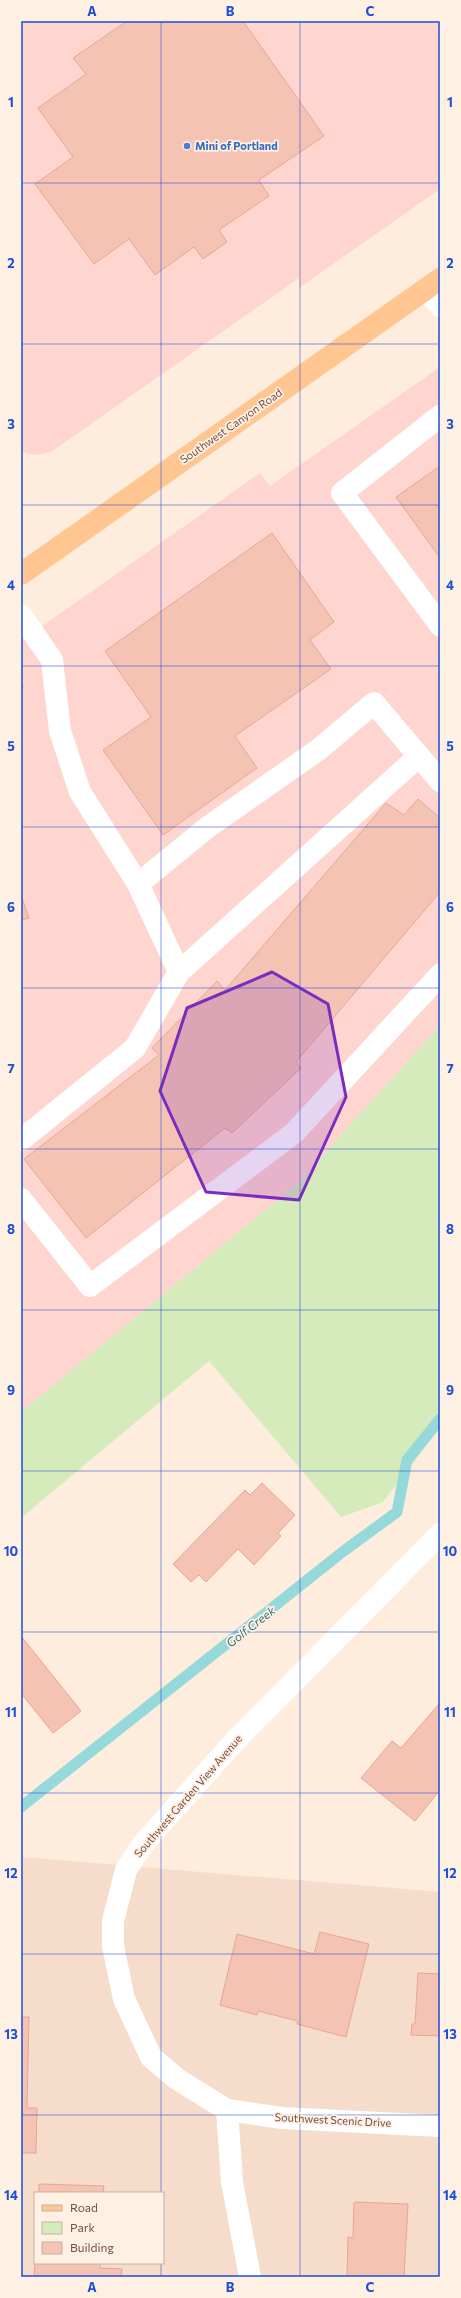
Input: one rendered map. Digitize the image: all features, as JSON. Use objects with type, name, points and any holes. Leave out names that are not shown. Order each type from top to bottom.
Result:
[{"type":"main road","name":"Southwest Canyon Road","points":[[21,574],[433,284]]},
{"type":"street","points":[[433,284],[440,306]]},
{"type":"street","points":[[440,416],[342,493],[440,626]]},
{"type":"street","points":[[21,615],[52,660],[60,731],[80,792],[138,884],[179,972]]},
{"type":"street","points":[[138,884],[208,827],[318,750],[374,703],[440,781]]},
{"type":"street","points":[[21,1140],[135,1048],[179,972],[419,756]]},
{"type":"street","points":[[21,1199],[90,1286],[294,1133],[440,975]]},
{"type":"street","name":"Southwest Garden View Avenue","points":[[227,2110],[177,2079],[151,2057],[124,1999],[113,1946],[113,1921],[126,1870],[143,1844],[235,1741],[440,1534]]},
{"type":"street","points":[[227,2110],[232,2182],[250,2277]]},
{"type":"street","name":"Southwest Scenic Drive","points":[[227,2110],[282,2118],[440,2126]]},
{"type":"highlighted area","points":[[272,972],[328,1004],[346,1097],[299,1200],[206,1192],[160,1091],[187,1008]]},
{"type":"shaded area","points":[[21,21],[440,21],[440,189],[299,288],[299,278],[51,452],[36,455],[21,452]]},
{"type":"shaded area","points":[[440,367],[440,1025],[299,1182],[21,1412],[21,641],[260,473],[270,486]]},
{"type":"shaded area","points":[[21,1857],[440,1892],[440,2277],[21,2277]]},
{"type":"green space","points":[[440,1025],[440,1428],[383,1502],[341,1517],[209,1361],[21,1518],[21,1412],[299,1182]]},
{"type":"building","name":"Mini of Portland","points":[[127,21],[243,21],[324,136],[259,180],[269,196],[219,230],[227,242],[203,259],[194,247],[155,275],[129,239],[94,264],[35,184],[73,157],[38,108],[86,74],[73,58]]},
{"type":"building","points":[[440,466],[440,558],[396,497]]},
{"type":"building","points":[[272,533],[334,622],[310,640],[331,669],[235,736],[257,768],[163,835],[103,750],[151,717],[105,651]]},
{"type":"building","points":[[418,799],[440,818],[440,892],[296,1062],[301,1068],[232,1133],[225,1128],[86,1238],[24,1159],[159,1055],[152,1048],[217,981],[225,990],[386,803],[404,815]]},
{"type":"building","points":[[21,895],[29,918],[21,920]]},
{"type":"building","points":[[262,1483],[295,1515],[278,1533],[281,1536],[254,1565],[238,1549],[206,1582],[199,1575],[191,1582],[173,1564],[245,1490],[250,1495]]},
{"type":"building","points":[[21,1636],[81,1711],[53,1733],[21,1693]]},
{"type":"building","points":[[439,1704],[440,1790],[415,1821],[361,1778],[392,1741],[401,1748]]},
{"type":"building","points":[[320,1932],[369,1944],[346,2037],[297,2024],[298,2021],[258,2011],[257,2015],[220,2005],[237,1934],[314,1954]]},
{"type":"building","points":[[418,1973],[440,1974],[440,2036],[411,2035],[412,2024],[415,2024]]},
{"type":"building","points":[[21,2017],[29,2017],[27,2108],[37,2108],[36,2153],[21,2153]]},
{"type":"building","points":[[39,2184],[104,2186],[103,2192],[39,2192]]},
{"type":"building","points":[[354,2202],[408,2204],[404,2277],[347,2277],[348,2237],[353,2238]]},
{"type":"building","points":[[35,2264],[100,2264],[100,2268],[122,2269],[121,2277],[34,2277]]},
{"type":"waterway","name":"Golf Creek","points":[[21,1807],[345,1550],[397,1512],[407,1460],[440,1419]]},
{"type":"place","name":"Mini of Portland","points":[[187,146]]}]
